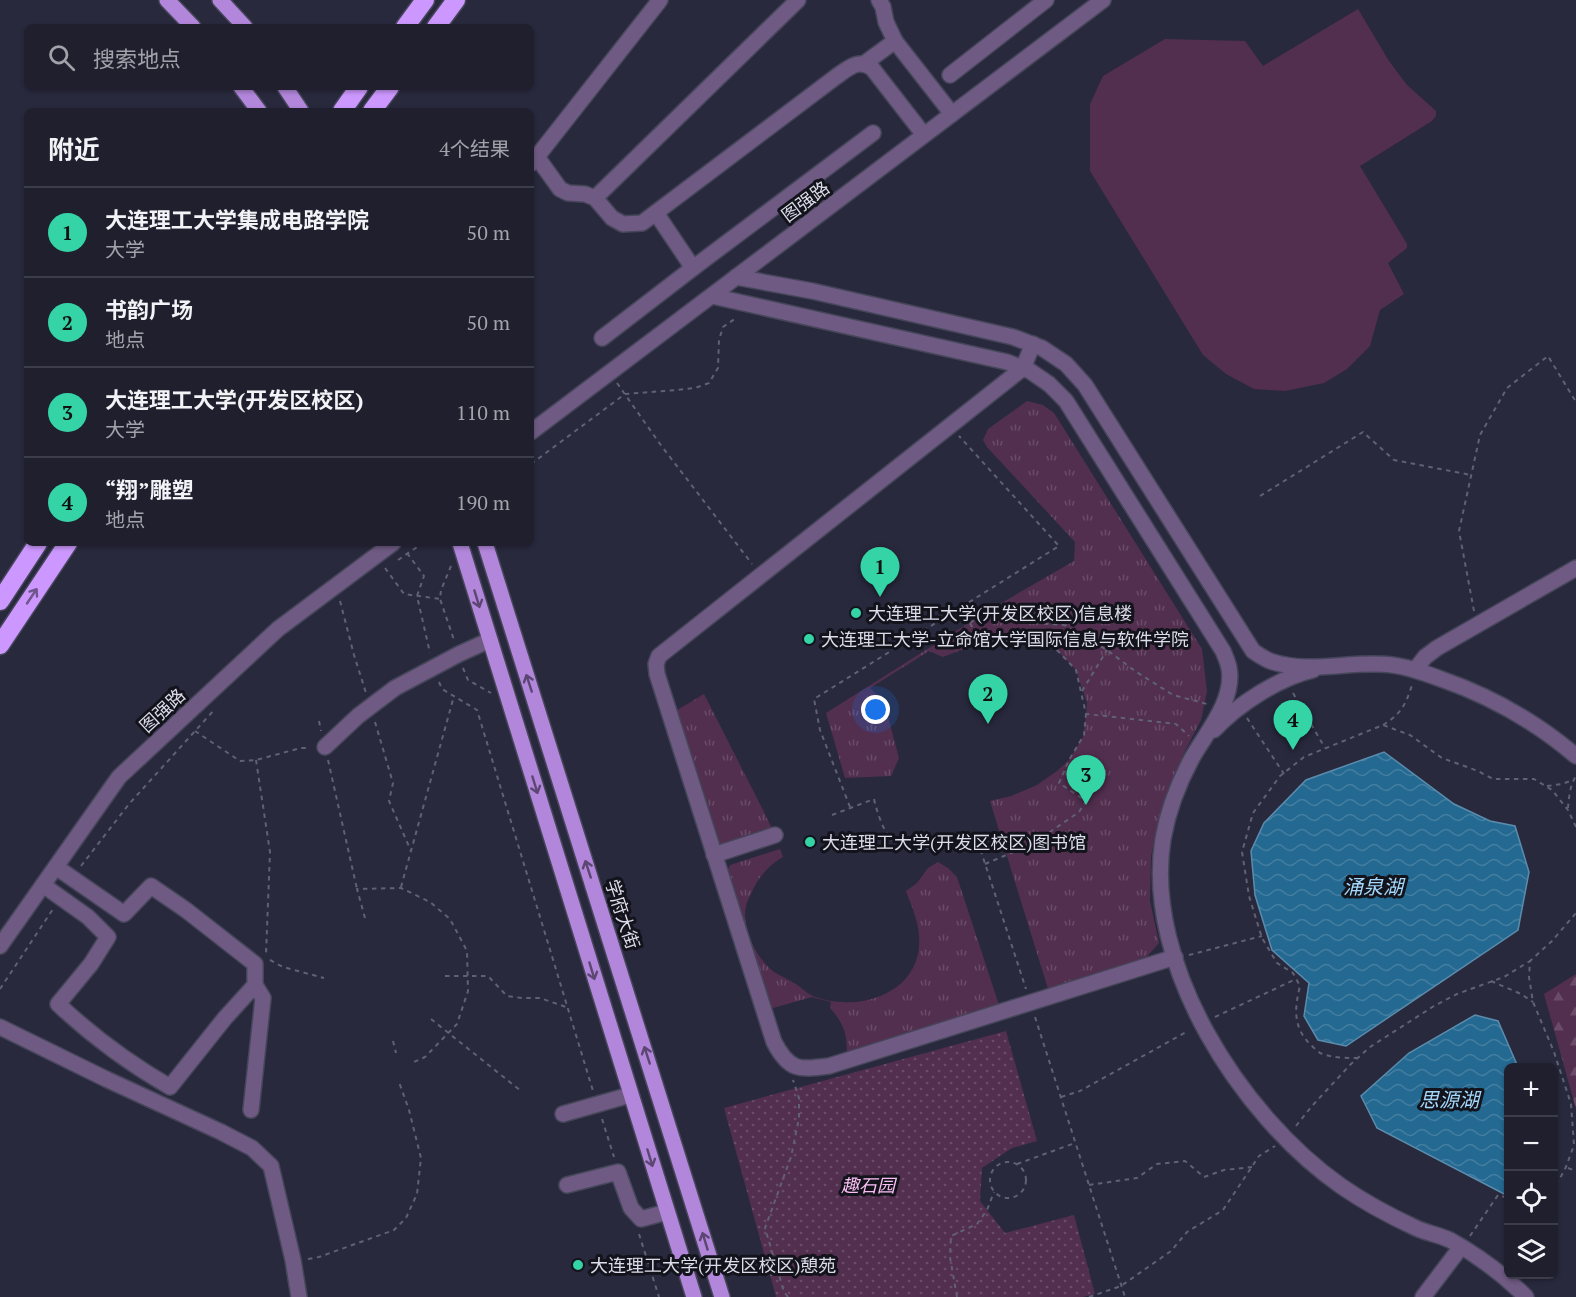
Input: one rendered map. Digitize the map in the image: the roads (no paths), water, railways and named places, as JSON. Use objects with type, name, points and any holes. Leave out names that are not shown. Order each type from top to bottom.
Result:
[{"type":"highway","points":[[407,24],[425,0]]},
{"type":"highway","points":[[438,24],[456,0]]},
{"type":"highway","points":[[344,108],[357,90]]},
{"type":"highway","points":[[374,108],[388,90]]},
{"type":"highway","points":[[0,601],[36,546]]},
{"type":"highway","points":[[0,645],[66,546]]},
{"type":"main road","points":[[167,0],[190,24]]},
{"type":"main road","points":[[220,0],[242,24]]},
{"type":"main road","points":[[243,90],[257,108]]},
{"type":"main road","points":[[287,90],[299,108]]},
{"type":"main road","points":[[461,546],[694,1297]]},
{"type":"main road","name":"学府大街","points":[[486,546],[722,1297]]},
{"type":"street","points":[[660,0],[534,161],[560,189],[568,193],[585,194],[595,198],[612,218],[623,224],[642,223],[837,76],[853,65],[865,63],[895,41]]},
{"type":"street","points":[[595,198],[798,0]]},
{"type":"street","points":[[879,0],[895,41],[952,114]]},
{"type":"street","points":[[950,75],[1046,0]]},
{"type":"street","name":"图强路","points":[[534,430],[1103,0]]},
{"type":"street","points":[[865,63],[872,68],[924,135]]},
{"type":"street","points":[[602,338],[873,133]]},
{"type":"street","points":[[656,213],[693,268]]},
{"type":"street","points":[[736,277],[812,291],[962,325],[1013,337],[1042,348],[1066,364],[1085,386],[1253,651],[1271,662],[1297,666],[1393,665],[1415,670],[1479,694],[1512,711],[1537,725],[1576,756]]},
{"type":"street","points":[[712,296],[983,356],[1030,371],[1049,384],[1066,401],[1222,651],[1229,669],[1228,687],[1222,708],[1178,787],[1168,814],[1160,876],[1164,916],[1175,958],[1201,1023],[1232,1076],[1286,1139],[1311,1162],[1341,1186],[1417,1228],[1448,1239],[1497,1272],[1526,1297]]},
{"type":"street","points":[[1033,344],[1023,368],[664,652],[656,664],[657,674],[774,1042],[782,1057],[793,1065],[807,1069],[829,1066],[1175,958]]},
{"type":"street","name":"图强路","points":[[0,946],[119,777],[278,629],[389,546]]},
{"type":"street","points":[[1415,670],[1425,657],[1437,648],[1576,568]]},
{"type":"street","points":[[325,747],[358,716],[395,688],[490,640]]},
{"type":"street","points":[[1200,746],[1223,721],[1252,699],[1285,680],[1309,671],[1338,665]]},
{"type":"street","points":[[714,855],[775,836]]},
{"type":"street","points":[[56,867],[124,914],[151,886],[186,910],[255,964],[255,985],[263,998],[251,1110]]},
{"type":"street","points":[[43,885],[88,917],[108,937],[92,964],[58,1004],[81,1025],[145,1072],[170,1087],[225,1018],[255,985]]},
{"type":"street","points":[[0,1027],[252,1148],[271,1166],[293,1260],[299,1297]]},
{"type":"street","points":[[563,1114],[630,1095]]},
{"type":"street","points":[[567,1185],[618,1172],[631,1208],[641,1219],[667,1212]]},
{"type":"street","points":[[1423,1297],[1461,1248]]},
{"type":"water","name":"涌泉湖","points":[[1384,752],[1454,804],[1490,821],[1515,826],[1529,872],[1518,930],[1346,1046],[1318,1040],[1304,1016],[1309,983],[1272,950],[1255,895],[1251,851],[1264,823],[1306,780]]},
{"type":"water","name":"思源湖","points":[[1475,1015],[1498,1021],[1516,1063],[1504,1063],[1504,1194],[1377,1128],[1361,1096],[1409,1053]]},
{"type":"place","name":"大连理工大学集成电路学院","points":[[880,597]]},
{"type":"place","name":"大连理工大学(开发区校区)信息楼","points":[[856,613]]},
{"type":"place","name":"大连理工大学-立命馆大学国际信息与软件学院","points":[[809,639]]},
{"type":"place","name":"书韵广场","points":[[988,724]]},
{"type":"place","name":"“翔”雕塑","points":[[1293,750]]},
{"type":"place","name":"大连理工大学(开发区校区)","points":[[1086,805]]},
{"type":"place","name":"大连理工大学(开发区校区)图书馆","points":[[810,842]]},
{"type":"place","name":"大连理工大学(开发区校区)憩苑","points":[[578,1265]]},
{"type":"park label","name":"趣石园","points":[[868,1185]]}]
